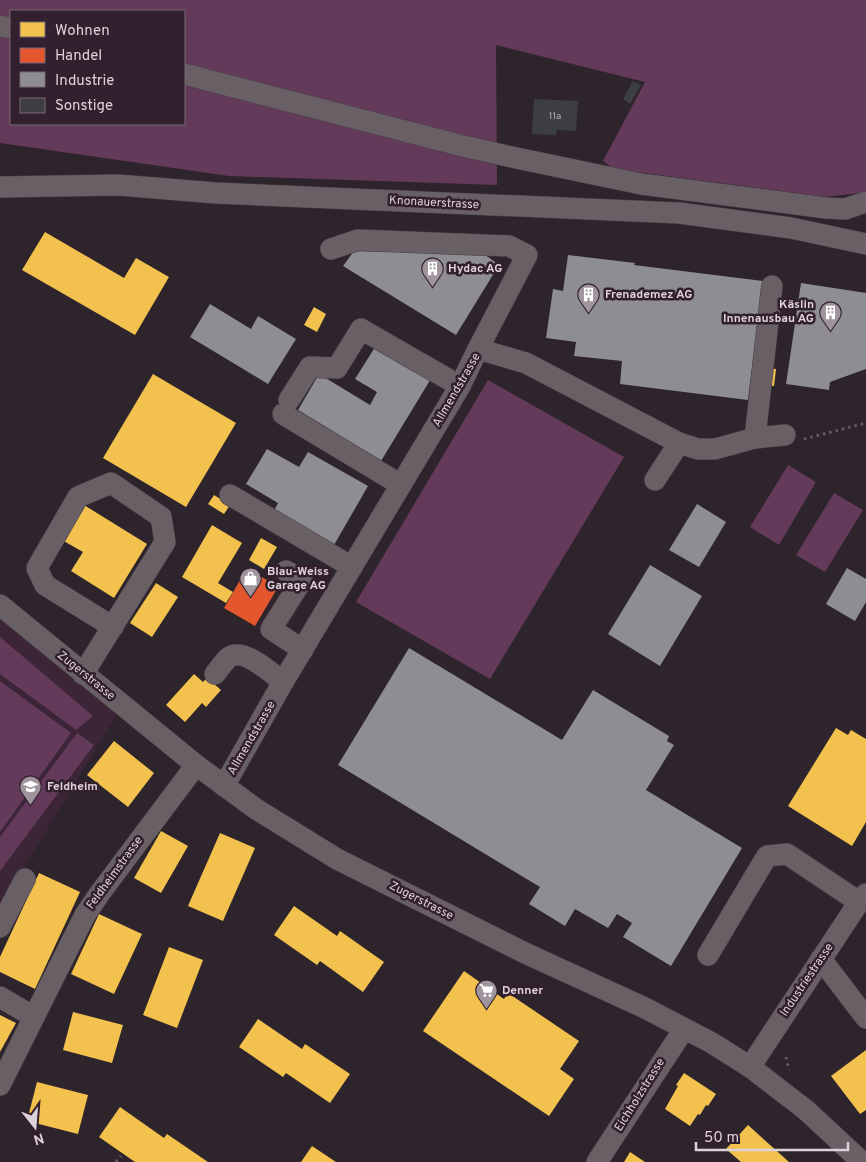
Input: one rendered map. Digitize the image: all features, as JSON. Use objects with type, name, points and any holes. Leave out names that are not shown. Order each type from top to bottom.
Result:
[{"type":"street","points":[[185,74],[459,146],[641,184],[826,208],[844,209],[866,202]]},
{"type":"street","name":"Knonauerstrasse","points":[[0,187],[118,185],[226,193],[679,213],[792,228],[866,244]]},
{"type":"street","points":[[331,249],[358,240],[509,246],[527,255],[478,349]]},
{"type":"street","points":[[755,438],[772,286]]},
{"type":"street","points":[[401,486],[286,407],[310,367],[337,368],[361,329],[460,386]]},
{"type":"street","name":"Allmendstrasse","points":[[224,786],[283,682],[460,386],[478,349],[526,363],[679,443],[698,449],[715,449],[755,438],[784,436]]},
{"type":"street","points":[[655,480],[679,443]]},
{"type":"street","points":[[83,674],[113,627],[165,542],[161,517],[110,483],[78,497],[37,568],[45,585],[113,627]]},
{"type":"street","points":[[230,495],[352,567]]},
{"type":"street","points":[[286,571],[302,580],[271,629],[303,650]]},
{"type":"street","name":"Zugerstrasse","points":[[0,605],[196,765],[256,809],[337,859],[437,910],[645,1008],[712,1043],[750,1067],[806,1110],[862,1162]]},
{"type":"street","points":[[215,674],[230,657],[240,655],[251,658],[283,682]]},
{"type":"street","name":"Feldheimstrasse","points":[[0,1085],[90,908],[196,765]]},
{"type":"street","points":[[708,955],[767,856],[786,854],[862,898]]},
{"type":"street","points":[[0,927],[25,879]]},
{"type":"street","name":"Industriestrasse","points":[[750,1067],[862,898]]},
{"type":"street","points":[[821,959],[866,1018]]},
{"type":"street","points":[[0,997],[34,1017]]},
{"type":"street","name":"Eichholzstrasse","points":[[597,1162],[684,1028]]},
{"type":"path","points":[[784,436],[798,441],[866,423]]},
{"type":"path","points":[[116,1162],[120,1156]]},
{"type":"shaded area","points":[[0,0],[866,0],[866,192],[826,197],[614,169],[603,161],[645,82],[496,45],[497,185],[229,176],[0,143]]},
{"type":"shaded area","points":[[488,380],[624,457],[490,679],[356,602]]},
{"type":"shaded area","points":[[788,465],[816,482],[779,545],[750,527]]},
{"type":"shaded area","points":[[834,493],[863,510],[825,572],[796,555]]},
{"type":"shaded area","name":"Feldheim","points":[[0,605],[122,706],[0,907]]},
{"type":"shaded area","points":[[0,637],[93,716],[76,730],[0,674]]},
{"type":"shaded area","points":[[0,681],[71,733],[0,832]]},
{"type":"shaded area","points":[[77,733],[94,745],[0,871],[0,837]]},
{"type":"building: Wohnen","points":[[45,232],[124,278],[136,258],[169,277],[135,335],[22,270]]},
{"type":"building: Wohnen","points":[[314,307],[326,314],[317,332],[304,325]]},
{"type":"building: Wohnen","points":[[768,368],[776,369],[774,386],[766,385]]},
{"type":"building: Wohnen","points":[[153,374],[236,423],[186,507],[103,458]]},
{"type":"building: Wohnen","points":[[214,495],[230,505],[224,514],[208,504]]},
{"type":"building: Wohnen","points":[[84,505],[147,544],[114,598],[71,571],[83,552],[62,540]]},
{"type":"building: Wohnen","points":[[212,525],[242,543],[218,583],[233,592],[226,603],[182,577]]},
{"type":"building: Wohnen","points":[[261,538],[277,547],[264,569],[249,560]]},
{"type":"building: Wohnen","points":[[156,583],[178,597],[152,637],[130,623]]},
{"type":"building: Wohnen","points":[[194,674],[203,682],[207,678],[221,690],[206,707],[202,703],[185,722],[166,705]]},
{"type":"building: Wohnen","points":[[836,728],[848,735],[851,730],[866,739],[866,822],[852,846],[788,806]]},
{"type":"building: Wohnen","points":[[114,741],[154,773],[128,807],[87,775]]},
{"type":"building: Wohnen","points":[[161,831],[188,846],[161,893],[134,878]]},
{"type":"building: Wohnen","points":[[220,833],[255,848],[223,921],[188,906]]},
{"type":"building: Wohnen","points":[[39,873],[80,892],[35,989],[0,972],[0,957]]},
{"type":"building: Wohnen","points":[[294,906],[337,936],[340,931],[384,962],[363,992],[320,961],[317,965],[274,935]]},
{"type":"building: Wohnen","points":[[99,914],[142,934],[114,994],[71,974]]},
{"type":"building: Wohnen","points":[[169,947],[203,960],[177,1028],[143,1015]]},
{"type":"building: Wohnen","points":[[464,971],[504,999],[508,993],[579,1041],[560,1069],[574,1079],[549,1116],[423,1031]]},
{"type":"building: Wohnen","points":[[73,1012],[123,1025],[112,1063],[63,1050]]},
{"type":"building: Wohnen","points":[[0,1015],[16,1023],[0,1052]]},
{"type":"building: Wohnen","points":[[258,1019],[302,1049],[305,1044],[350,1074],[330,1103],[286,1073],[283,1077],[239,1047]]},
{"type":"building: Wohnen","points":[[866,1050],[866,1110],[860,1114],[831,1076]]},
{"type":"building: Wohnen","points":[[684,1073],[716,1094],[690,1126],[665,1109]]},
{"type":"building: Wohnen","points":[[37,1082],[88,1095],[78,1134],[27,1121]]},
{"type":"building: Wohnen","points":[[120,1107],[164,1138],[167,1134],[208,1162],[135,1162],[99,1137]]},
{"type":"building: Wohnen","points":[[748,1125],[789,1162],[741,1162],[726,1149]]},
{"type":"building: Wohnen","points":[[312,1146],[336,1162],[301,1162]]},
{"type":"building: Wohnen","points":[[630,1152],[645,1162],[624,1162]]},
{"type":"building: Handel","name":"Blau-Weiss Garage AG","points":[[247,568],[278,587],[255,626],[224,608]]},
{"type":"building: Industrie","name":"Hydac AG","points":[[354,251],[484,254],[499,265],[456,335],[343,266]]},
{"type":"building: Industrie","points":[[568,255],[763,281],[748,400],[620,384],[622,361],[574,356],[576,342],[546,338],[553,289],[563,291]]},
{"type":"building: Industrie","name":"Käslin Innenausbau AG","points":[[801,283],[866,293],[866,369],[830,382],[829,390],[786,384]]},
{"type":"building: Industrie","points":[[210,304],[251,329],[258,316],[296,339],[268,384],[190,337]]},
{"type":"building: Industrie","points":[[377,344],[390,357],[414,372],[417,367],[432,377],[381,461],[298,410],[319,374],[370,405],[377,392],[355,379]]},
{"type":"building: Industrie","points":[[267,449],[299,467],[308,452],[368,486],[334,545],[274,511],[278,503],[246,484]]},
{"type":"building: Industrie","points":[[697,504],[726,522],[699,567],[669,550]]},
{"type":"building: Industrie","points":[[650,565],[702,596],[660,666],[608,634]]},
{"type":"building: Industrie","points":[[847,568],[866,579],[866,602],[855,621],[826,604]]},
{"type":"building: Industrie","points":[[409,648],[562,740],[593,690],[669,736],[667,741],[674,745],[646,790],[742,848],[671,966],[623,937],[632,923],[617,914],[608,928],[575,909],[565,926],[529,904],[540,887],[338,765]]},
{"type":"building: Sonstige","points":[[633,81],[641,85],[630,104],[623,99]]},
{"type":"building: Sonstige","points":[[534,99],[578,101],[576,131],[557,130],[556,135],[532,134]]},
{"type":"place","name":"Hydac AG","points":[[432,288]]},
{"type":"place","name":"Frenademez AG","points":[[589,314]]},
{"type":"place","name":"Käslin Innenausbau AG","points":[[830,331]]},
{"type":"place","name":"Blau-Weiss Garage AG","points":[[251,598]]},
{"type":"place","name":"Feldheim","points":[[31,806]]},
{"type":"place","name":"Denner","points":[[486,1010]]}]
